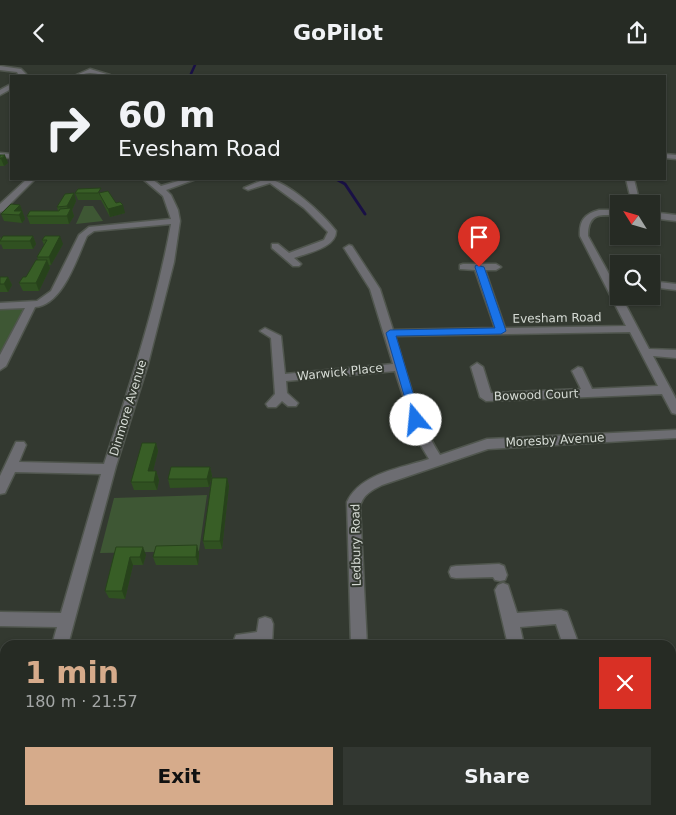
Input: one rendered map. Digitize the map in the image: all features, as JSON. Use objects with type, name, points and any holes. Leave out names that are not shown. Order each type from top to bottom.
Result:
[{"type":"street","points":[[0,68],[20,73],[28,65]]},
{"type":"street","points":[[80,75],[90,71],[104,75]]},
{"type":"street","points":[[0,209],[30,180]]},
{"type":"street","name":"Dinmore Avenue","points":[[61,640],[109,469],[142,364],[169,262],[176,221],[171,201],[161,189],[148,180]]},
{"type":"street","points":[[161,189],[189,180]]},
{"type":"street","points":[[248,188],[268,180]]},
{"type":"street","points":[[271,180],[311,209],[332,231],[332,235],[327,242],[288,257]]},
{"type":"street","points":[[630,180],[634,195]]},
{"type":"street","points":[[610,212],[592,214],[586,220],[583,227],[584,236],[676,410]]},
{"type":"street","points":[[660,216],[676,218]]},
{"type":"street","points":[[0,306],[32,305],[45,301],[56,293],[83,235],[88,230],[176,221]]},
{"type":"street","points":[[275,246],[296,263]]},
{"type":"street","points":[[348,248],[375,289],[416,420],[423,439],[436,460]]},
{"type":"street","points":[[463,267],[496,267]]},
{"type":"street","points":[[479,267],[501,331]]},
{"type":"street","points":[[606,279],[610,280]]},
{"type":"street","points":[[660,285],[676,287]]},
{"type":"street","points":[[0,366],[32,305]]},
{"type":"street","name":"Evesham Road","points":[[390,333],[633,329]]},
{"type":"street","name":"Warwick Place","points":[[275,332],[281,378],[281,395]]},
{"type":"street","points":[[645,352],[676,354]]},
{"type":"street","name":"Warwick Place","points":[[281,378],[400,367]]},
{"type":"street","name":"Bowood Court","points":[[477,367],[486,397],[666,390]]},
{"type":"street","name":"Bowood Court","points":[[578,371],[588,393]]},
{"type":"street","points":[[272,404],[281,395],[292,403]]},
{"type":"street","name":"Moresby Avenue","points":[[436,460],[487,444],[676,434]]},
{"type":"street","points":[[0,489],[20,445]]},
{"type":"street","name":"Ledbury Road","points":[[359,640],[354,499],[361,489],[377,481],[436,460]]},
{"type":"street","points":[[11,467],[109,469]]},
{"type":"street","points":[[456,572],[499,570],[515,640]]},
{"type":"street","points":[[511,619],[561,617],[569,640]]},
{"type":"street","points":[[0,619],[66,620]]},
{"type":"street","points":[[242,640],[265,636]]},
{"type":"green space","points":[[84,206],[93,206],[103,221],[76,224]]},
{"type":"green space","points":[[27,307],[0,360],[0,309]]},
{"type":"green space","points":[[207,495],[199,551],[100,553],[114,498]]},
{"type":"building","points":[[101,188],[98,193],[75,193],[78,189]]},
{"type":"building","points":[[108,191],[116,203],[120,202],[123,205],[108,209],[99,193]]},
{"type":"building","points":[[74,193],[67,206],[57,207],[65,194]]},
{"type":"building","points":[[11,204],[20,205],[14,211],[22,211],[19,215],[1,214]]},
{"type":"building","points":[[71,208],[67,216],[27,216],[30,211],[59,211],[60,209]]},
{"type":"building","points":[[3,236],[33,236],[30,241],[0,241]]},
{"type":"building","points":[[45,236],[60,236],[49,257],[37,257],[47,240],[42,240]]},
{"type":"building","points":[[36,260],[47,260],[36,283],[19,283],[23,277],[26,277]]},
{"type":"building","points":[[0,277],[8,277],[4,284],[0,284]]},
{"type":"building","points":[[142,443],[156,443],[148,471],[156,471],[154,482],[131,482]]},
{"type":"building","points":[[171,467],[210,467],[207,479],[168,479]]},
{"type":"building","points":[[212,478],[227,478],[220,541],[203,541]]},
{"type":"building","points":[[197,545],[196,557],[153,557],[156,546]]},
{"type":"building","points":[[116,547],[143,547],[140,557],[130,557],[122,591],[105,591]]},
{"type":"waterway","points":[[190,75],[195,65]]},
{"type":"waterway","points":[[338,180],[345,184],[365,214]]},
{"type":"route","points":[[416,420],[390,333],[501,331],[479,267]]}]
